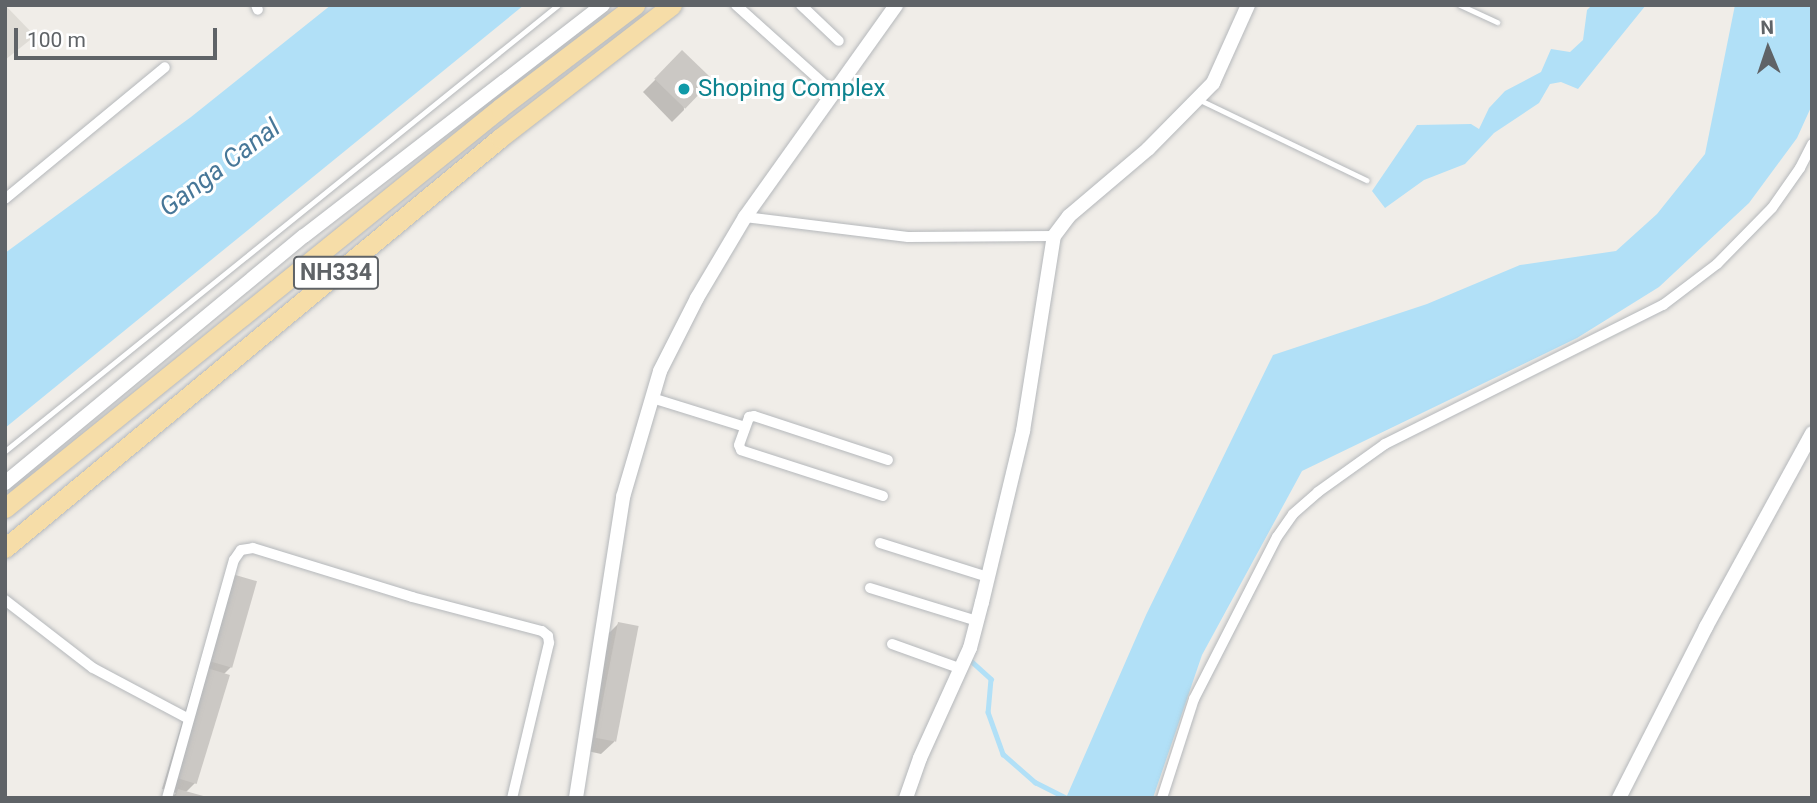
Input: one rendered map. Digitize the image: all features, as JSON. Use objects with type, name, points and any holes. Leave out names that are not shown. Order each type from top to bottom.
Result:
[{"type":"highway","name":"NH334","points":[[5,509],[500,108],[635,5]]},
{"type":"highway","name":"NH334","points":[[5,548],[490,146],[672,5]]},
{"type":"street","points":[[5,483],[304,236],[603,5]]},
{"type":"street","points":[[653,20],[679,5]]},
{"type":"street","points":[[736,5],[834,93]]},
{"type":"street","points":[[801,5],[839,41]]},
{"type":"street","points":[[576,798],[623,497],[660,371],[697,298],[745,217],[896,5]]},
{"type":"street","points":[[906,798],[959,668],[970,648],[1023,431],[1054,236],[1069,216],[1147,149],[1213,83],[1248,5]]},
{"type":"street","points":[[5,199],[165,68]]},
{"type":"street","points":[[1162,798],[1199,689],[1277,537],[1293,514],[1318,492],[1385,444],[1663,305],[1717,264],[1772,208],[1812,144]]},
{"type":"street","points":[[745,217],[908,237],[1054,236]]},
{"type":"street","points":[[652,398],[745,427]]},
{"type":"street","points":[[883,496],[741,450],[739,445],[749,417],[754,416],[888,460]]},
{"type":"street","points":[[1619,798],[1712,615],[1812,433]]},
{"type":"street","points":[[880,543],[988,577]]},
{"type":"street","points":[[167,798],[187,718],[234,560],[241,550],[253,548],[412,597],[542,631],[548,636],[550,643],[512,798]]},
{"type":"street","points":[[870,588],[977,621]]},
{"type":"street","points":[[5,600],[93,668],[187,718]]},
{"type":"street","points":[[892,643],[959,668]]},
{"type":"lane","points":[[5,451],[558,5]]},
{"type":"lane","points":[[1460,5],[1497,22]]},
{"type":"lane","points":[[1198,99],[1366,180]]},
{"type":"shaded area","points":[[5,5],[35,36],[5,60]]},
{"type":"water","name":"Ganga Canal","points":[[331,5],[524,5],[5,428],[5,253],[191,117]]},
{"type":"water","points":[[1592,5],[1646,5],[1578,89],[1561,82],[1550,84],[1539,103],[1494,133],[1465,164],[1424,180],[1385,208],[1372,191],[1417,125],[1471,124],[1479,129],[1489,108],[1505,91],[1541,72],[1551,49],[1570,52],[1583,40],[1587,10]]},
{"type":"water","points":[[1735,5],[1812,5],[1812,105],[1797,138],[1749,203],[1659,287],[1577,338],[1302,471],[1202,655],[1153,798],[1066,798],[1146,615],[1273,355],[1427,304],[1520,265],[1616,251],[1657,214],[1705,154]]},
{"type":"building","name":"Shoping Complex","points":[[682,50],[713,80],[685,109],[654,79]]},
{"type":"building","points":[[232,574],[257,581],[232,668],[207,661]]},
{"type":"building","points":[[618,622],[639,626],[616,742],[595,738]]},
{"type":"building","points":[[207,668],[230,675],[197,784],[174,777]]},
{"type":"building","points":[[178,789],[207,797],[175,798]]},
{"type":"waterway","points":[[969,659],[991,679],[988,712],[1003,754],[1035,782],[1066,798]]},
{"type":"place","name":"Shoping Complex","points":[[684,89]]}]
